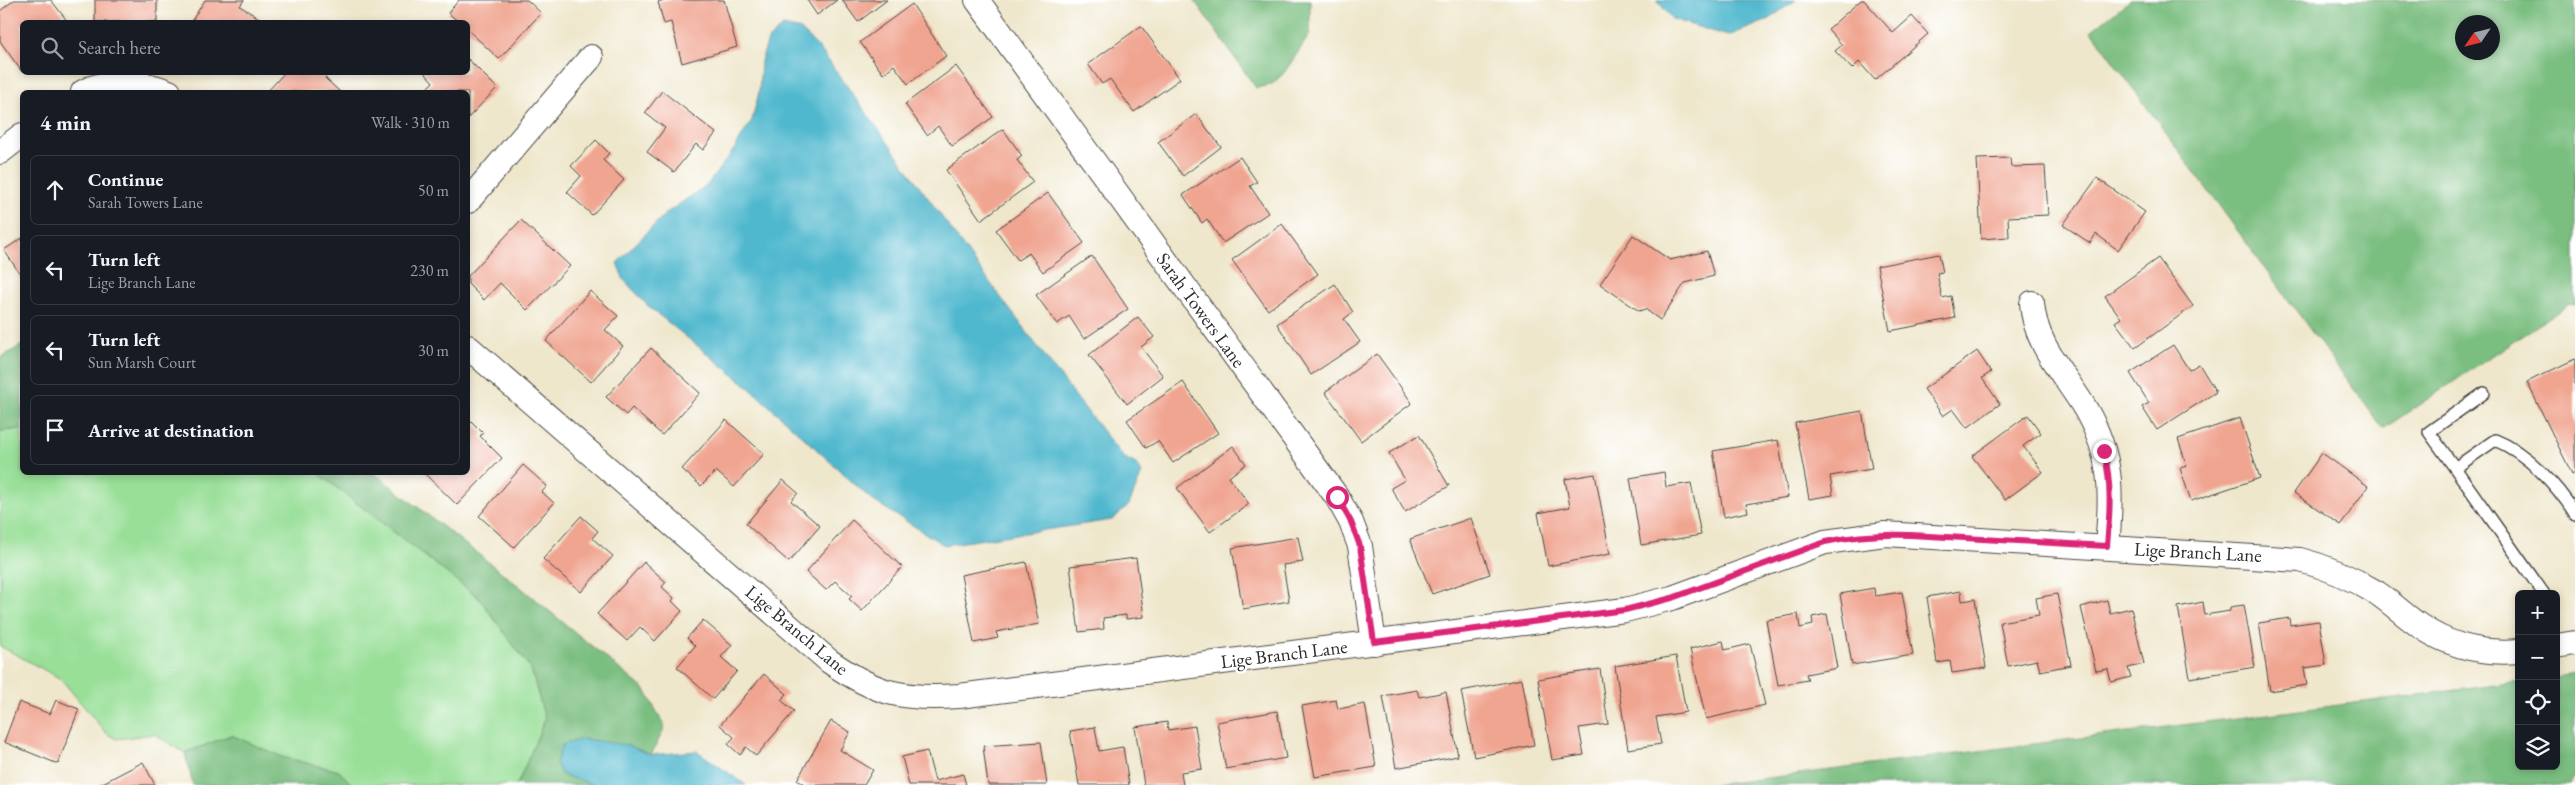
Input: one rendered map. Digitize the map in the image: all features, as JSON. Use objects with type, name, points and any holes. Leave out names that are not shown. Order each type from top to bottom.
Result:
[{"type":"street","name":"Sarah Towers Lane","points":[[976,0],[1337,497],[1351,522],[1360,546],[1374,642]]},
{"type":"street","points":[[470,199],[591,57]]},
{"type":"street","points":[[90,90],[110,84],[131,82],[150,85],[164,90]]},
{"type":"street","points":[[0,152],[20,137]]},
{"type":"street","points":[[2032,303],[2033,320],[2040,339],[2085,409],[2104,451],[2110,477],[2111,502],[2107,546]]},
{"type":"street","name":"Lige Branch Lane","points":[[470,349],[829,661],[872,687],[898,696],[959,696],[1625,610],[1672,598],[1825,542],[1885,534],[2107,546],[2300,560],[2326,567],[2354,579],[2379,594],[2419,626],[2453,644],[2477,650],[2515,651]]},
{"type":"street","points":[[2560,645],[2575,643]]},
{"type":"lane","points":[[2484,393],[2429,432],[2541,590]]},
{"type":"lane","points":[[2455,468],[2495,440],[2507,444],[2543,475],[2575,514]]},
{"type":"green space","points":[[1194,0],[1310,0],[1310,34],[1284,73],[1271,85],[1256,88]]},
{"type":"green space","points":[[2130,0],[2575,0],[2575,306],[2568,305],[2383,429],[2091,31]]},
{"type":"green space","points":[[20,346],[20,429],[0,431],[0,358]]},
{"type":"green space","points":[[20,429],[20,475],[321,475],[479,598],[531,669],[545,719],[519,781],[515,785],[352,785],[339,771],[282,757],[231,735],[185,753],[154,734],[116,739],[106,733],[61,679],[0,646],[0,431]]},
{"type":"green space","points":[[321,475],[377,475],[519,586],[645,690],[665,727],[651,755],[627,745],[562,775],[596,785],[515,785],[519,781],[545,719],[531,669],[479,598]]},
{"type":"green space","points":[[2575,674],[2575,775],[2569,785],[1713,785],[2515,683],[2515,770],[2560,770],[2560,676]]},
{"type":"green space","points":[[231,735],[282,757],[339,771],[352,785],[193,785],[185,753]]},
{"type":"water","points":[[1657,0],[1796,0],[1766,21],[1728,36],[1672,19]]},
{"type":"water","points":[[783,26],[801,30],[820,49],[1045,356],[1123,457],[1136,464],[1142,473],[1129,505],[1112,520],[944,545],[872,500],[745,384],[649,307],[624,280],[617,263],[665,214],[707,185],[733,151],[752,120],[759,92],[761,61],[768,40]]},
{"type":"water","points":[[583,739],[627,745],[651,755],[697,751],[746,785],[596,785],[562,775],[556,763],[562,745]]},
{"type":"building","points":[[14,0],[51,0],[66,20],[20,20],[20,69],[0,41],[0,11]]},
{"type":"building","points":[[95,0],[157,0],[157,20],[95,20]]},
{"type":"building","points":[[205,0],[244,0],[240,6],[262,20],[192,20]]},
{"type":"building","points":[[459,0],[527,0],[541,13],[499,59],[470,32],[470,20],[457,20],[448,13]]},
{"type":"building","points":[[664,0],[724,0],[737,47],[682,63],[671,22],[664,24],[658,2]]},
{"type":"building","points":[[807,0],[837,0],[817,15]]},
{"type":"building","points":[[842,0],[887,0],[858,22]]},
{"type":"building","points":[[1861,0],[1864,0],[1893,33],[1912,16],[1928,34],[1875,80],[1859,62],[1852,69],[1835,51],[1842,45],[1828,29]]},
{"type":"building","points":[[912,4],[946,56],[908,84],[894,65],[883,74],[860,42]]},
{"type":"building","points":[[1141,26],[1180,79],[1134,112],[1110,79],[1102,84],[1088,64]]},
{"type":"building","points":[[470,61],[497,88],[470,116],[470,90],[425,90],[433,82],[427,75],[470,75]]},
{"type":"building","points":[[956,66],[993,117],[952,146],[938,126],[927,135],[905,104]]},
{"type":"building","points":[[282,75],[328,75],[325,78],[338,90],[269,90]]},
{"type":"building","points":[[662,91],[716,133],[703,150],[696,144],[674,172],[647,152],[665,128],[645,113]]},
{"type":"building","points":[[1196,114],[1221,147],[1183,176],[1158,142]]},
{"type":"building","points":[[1003,129],[1022,156],[1017,160],[1033,182],[981,220],[946,170]]},
{"type":"building","points":[[596,140],[609,153],[603,160],[624,180],[592,215],[567,192],[581,176],[571,166]]},
{"type":"building","points":[[1240,157],[1257,182],[1250,186],[1268,213],[1223,243],[1207,219],[1202,223],[1183,195]]},
{"type":"building","points":[[2010,158],[2011,167],[2045,166],[2048,215],[2008,217],[2009,237],[1981,239],[1977,159]]},
{"type":"building","points":[[2097,178],[2145,212],[2118,250],[2096,234],[2090,243],[2063,225]]},
{"type":"building","points":[[1048,193],[1084,243],[1043,272],[1029,253],[1018,260],[996,230]]},
{"type":"building","points":[[521,220],[570,266],[527,310],[500,283],[484,300],[470,286],[470,274]]},
{"type":"building","points":[[1282,224],[1318,274],[1268,310],[1232,260]]},
{"type":"building","points":[[1633,235],[1670,260],[1707,251],[1714,276],[1685,283],[1660,320],[1645,309],[1639,311],[1600,284]]},
{"type":"building","points":[[20,239],[20,274],[4,250]]},
{"type":"building","points":[[1939,254],[1943,272],[1937,273],[1942,298],[1951,296],[1955,318],[1890,331],[1877,266]]},
{"type":"building","points":[[1092,256],[1128,309],[1084,339],[1069,316],[1057,324],[1036,295]]},
{"type":"building","points":[[2158,258],[2193,306],[2135,348],[2115,322],[2121,318],[2105,296]]},
{"type":"building","points":[[1335,284],[1353,312],[1344,319],[1360,342],[1311,375],[1277,324]]},
{"type":"building","points":[[590,291],[618,316],[605,330],[623,346],[591,382],[546,341]]},
{"type":"building","points":[[1138,317],[1154,337],[1141,347],[1163,376],[1127,404],[1089,355]]},
{"type":"building","points":[[2173,345],[2189,370],[2199,364],[2216,392],[2157,430],[2142,407],[2149,403],[2130,373]]},
{"type":"building","points":[[651,348],[700,393],[662,435],[632,408],[626,415],[606,397]]},
{"type":"building","points":[[1977,351],[1991,372],[1982,378],[2000,404],[1967,428],[1953,409],[1943,416],[1924,389]]},
{"type":"building","points":[[1377,354],[1412,403],[1361,441],[1325,392]]},
{"type":"building","points":[[2575,359],[2575,472],[2572,474],[2527,382]]},
{"type":"building","points":[[1183,382],[1218,433],[1173,463],[1158,441],[1146,448],[1127,420]]},
{"type":"building","points":[[1862,411],[1872,469],[1830,476],[1833,495],[1809,499],[1795,423]]},
{"type":"building","points":[[2028,415],[2041,433],[2023,446],[2043,472],[2005,500],[1972,456]]},
{"type":"building","points":[[2240,418],[2260,478],[2191,501],[2180,468],[2187,466],[2178,439]]},
{"type":"building","points":[[470,420],[483,433],[480,436],[502,458],[457,505],[426,475],[470,475]]},
{"type":"building","points":[[726,420],[764,454],[734,487],[716,471],[701,486],[682,469]]},
{"type":"building","points":[[1419,435],[1449,486],[1405,512],[1391,488],[1405,480],[1389,453]]},
{"type":"building","points":[[1778,440],[1788,497],[1746,504],[1748,512],[1724,517],[1713,451]]},
{"type":"building","points":[[1233,446],[1246,464],[1229,477],[1249,504],[1210,532],[1177,488]]},
{"type":"building","points":[[2322,453],[2368,486],[2341,525],[2294,493]]},
{"type":"building","points":[[523,465],[547,486],[542,492],[554,503],[514,547],[479,516]]},
{"type":"building","points":[[1664,472],[1666,487],[1691,483],[1701,535],[1641,545],[1630,478]]},
{"type":"building","points":[[1595,474],[1610,554],[1548,566],[1538,513],[1570,507],[1565,479]]},
{"type":"building","points":[[783,480],[798,493],[791,501],[820,526],[789,562],[746,524]]},
{"type":"building","points":[[581,516],[598,531],[592,538],[613,556],[581,592],[543,559]]},
{"type":"building","points":[[1471,518],[1490,574],[1432,594],[1410,539]]},
{"type":"building","points":[[852,520],[902,567],[862,611],[849,599],[852,596],[835,581],[826,590],[806,572]]},
{"type":"building","points":[[1298,537],[1303,562],[1283,565],[1289,601],[1243,609],[1232,548]]},
{"type":"building","points":[[1136,558],[1144,617],[1126,619],[1126,615],[1103,618],[1104,629],[1079,632],[1070,566]]},
{"type":"building","points":[[644,562],[666,582],[662,587],[674,598],[672,601],[682,611],[655,641],[640,627],[627,641],[597,614]]},
{"type":"building","points":[[1026,562],[1039,624],[996,632],[998,638],[974,643],[961,575]]},
{"type":"building","points":[[1874,588],[1875,596],[1902,592],[1913,655],[1852,665],[1840,594]]},
{"type":"building","points":[[1961,591],[1962,601],[1975,599],[1986,668],[1952,673],[1950,661],[1937,663],[1927,597]]},
{"type":"building","points":[[2057,594],[2071,665],[2040,671],[2037,660],[2008,666],[2000,622],[2039,615],[2036,598]]},
{"type":"building","points":[[2107,600],[2110,613],[2131,608],[2144,664],[2128,668],[2131,677],[2111,682],[2108,669],[2096,671],[2081,607]]},
{"type":"building","points":[[2203,602],[2205,615],[2230,611],[2230,607],[2244,605],[2255,667],[2190,678],[2178,607]]},
{"type":"building","points":[[1798,614],[1800,628],[1813,625],[1812,617],[1827,614],[1837,668],[1806,674],[1808,680],[1778,685],[1766,620]]},
{"type":"building","points":[[2289,618],[2290,625],[2319,621],[2326,665],[2304,668],[2307,685],[2270,691],[2259,623]]},
{"type":"building","points":[[703,620],[732,645],[721,657],[737,671],[713,699],[677,667],[695,646],[687,638]]},
{"type":"building","points":[[1723,641],[1725,650],[1750,644],[1765,705],[1706,719],[1690,649]]},
{"type":"building","points":[[1676,656],[1686,712],[1656,717],[1661,744],[1628,749],[1615,666]]},
{"type":"building","points":[[1600,669],[1608,724],[1579,728],[1584,755],[1552,760],[1538,679]]},
{"type":"building","points":[[764,674],[787,694],[781,700],[794,711],[756,756],[746,747],[740,755],[728,744],[734,737],[720,725]]},
{"type":"building","points":[[1522,679],[1534,745],[1474,757],[1461,691]]},
{"type":"building","points":[[1417,690],[1419,697],[1446,692],[1458,756],[1396,768],[1383,696]]},
{"type":"building","points":[[56,700],[79,709],[58,764],[4,742],[19,702],[50,714]]},
{"type":"building","points":[[1336,700],[1338,709],[1365,704],[1376,767],[1315,777],[1302,706]]},
{"type":"building","points":[[1277,711],[1286,758],[1226,769],[1217,722]]},
{"type":"building","points":[[831,721],[850,732],[840,750],[873,770],[864,785],[806,785],[797,780]]},
{"type":"building","points":[[1167,722],[1168,730],[1195,726],[1202,769],[1181,772],[1183,785],[1144,785],[1135,727]]},
{"type":"building","points":[[1095,727],[1099,751],[1123,747],[1129,785],[1079,785],[1070,731]]},
{"type":"building","points":[[1041,742],[1047,785],[988,785],[983,746]]},
{"type":"building","points":[[927,751],[935,781],[963,774],[966,785],[909,785],[902,757]]},
{"type":"building","points":[[143,762],[155,785],[99,785]]},
{"type":"route","points":[[1337,497],[1351,522],[1360,546],[1374,642],[1625,610],[1672,598],[1825,542],[1844,538],[1885,534],[2107,546],[2111,502],[2110,477],[2104,451]]}]
